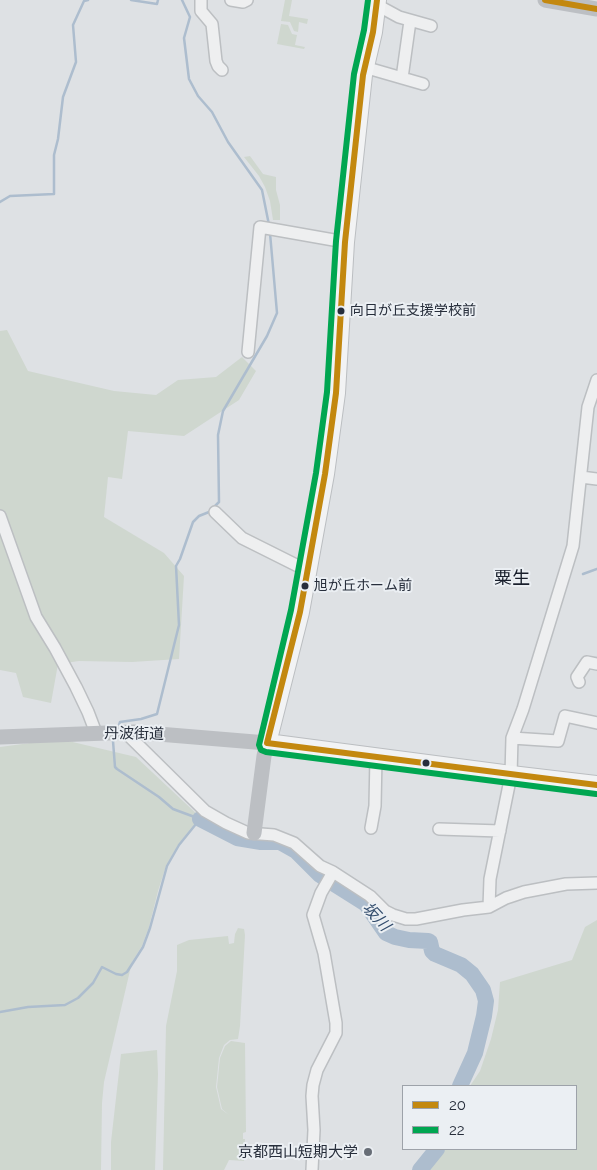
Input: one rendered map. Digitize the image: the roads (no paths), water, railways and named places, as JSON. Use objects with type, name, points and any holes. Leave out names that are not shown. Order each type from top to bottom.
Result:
[{"type":"main road","points":[[377,2],[373,32],[364,67],[345,242],[336,393],[325,474],[300,612],[267,743],[597,785]]},
{"type":"street","points":[[201,0],[200,11],[212,24],[216,60],[222,70]]},
{"type":"street","points":[[231,0],[243,2],[246,0]]},
{"type":"street","points":[[553,1],[597,9]]},
{"type":"street","points":[[377,2],[398,17],[431,26]]},
{"type":"street","points":[[402,78],[410,21]]},
{"type":"street","points":[[364,67],[422,84]]},
{"type":"street","points":[[248,352],[260,227],[345,242]]},
{"type":"street","points":[[490,907],[490,879],[512,775],[512,738],[526,700],[573,546],[588,407],[597,380]]},
{"type":"street","points":[[585,443],[597,445]]},
{"type":"street","points":[[581,477],[597,479]]},
{"type":"street","points":[[215,512],[242,538],[308,571]]},
{"type":"street","points":[[0,516],[36,617],[76,687],[96,733]]},
{"type":"street","points":[[579,682],[578,677],[587,662],[597,664]]},
{"type":"street","points":[[512,738],[558,742],[565,716],[597,723]]},
{"type":"street","points":[[125,732],[205,811],[226,824],[248,833],[274,835],[294,843],[320,866],[330,878],[370,896],[385,911],[406,919],[490,907],[506,898],[524,892],[566,884],[597,883]]},
{"type":"street","name":"丹波街道","points":[[0,737],[125,732],[267,743]]},
{"type":"street","points":[[254,833],[267,743]]},
{"type":"street","points":[[371,828],[375,806],[376,757]]},
{"type":"street","points":[[439,829],[500,831]]},
{"type":"street","points":[[312,1170],[314,1130],[313,1085],[317,1070],[336,1033],[324,953],[313,915],[330,878]]},
{"type":"waterway","points":[[0,202],[10,196],[54,194],[54,155],[63,97],[76,62],[73,25],[84,1],[88,0]]},
{"type":"waterway","points":[[131,0],[157,4],[158,0]]},
{"type":"waterway","points":[[182,0],[190,17],[184,38],[189,79],[198,96],[212,112],[228,142],[262,190],[269,225]]},
{"type":"waterway","points":[[118,728],[120,722],[141,719],[157,714],[179,625],[176,566],[193,522],[199,516],[209,512],[219,502],[218,435],[223,411],[267,336],[277,313],[270,233]]},
{"type":"waterway","points":[[583,574],[597,569]]},
{"type":"waterway","points":[[0,1012],[28,1007],[65,1005],[78,998],[93,983],[102,967],[116,974],[122,975],[127,972],[143,947],[167,866],[179,845],[200,819],[173,809],[159,797],[117,769],[115,767],[114,737]]},
{"type":"waterway","name":"坂川","points":[[200,819],[237,838],[261,842],[280,842],[296,851],[320,875],[366,904],[386,933],[409,940],[428,941],[435,954],[461,965],[472,974],[483,990],[486,1001],[475,1053],[460,1085]]},
{"type":"waterway","name":"坂川","points":[[420,1170],[436,1150]]},
{"type":"place","name":"向日が丘支援学校前","points":[[341,311]]},
{"type":"place","name":"旭が丘ホーム前","points":[[305,586]]},
{"type":"place","name":"京都西山短期大学","points":[[368,1152]]},
{"type":"district","name":"粟生","points":[[512,579]]}]
